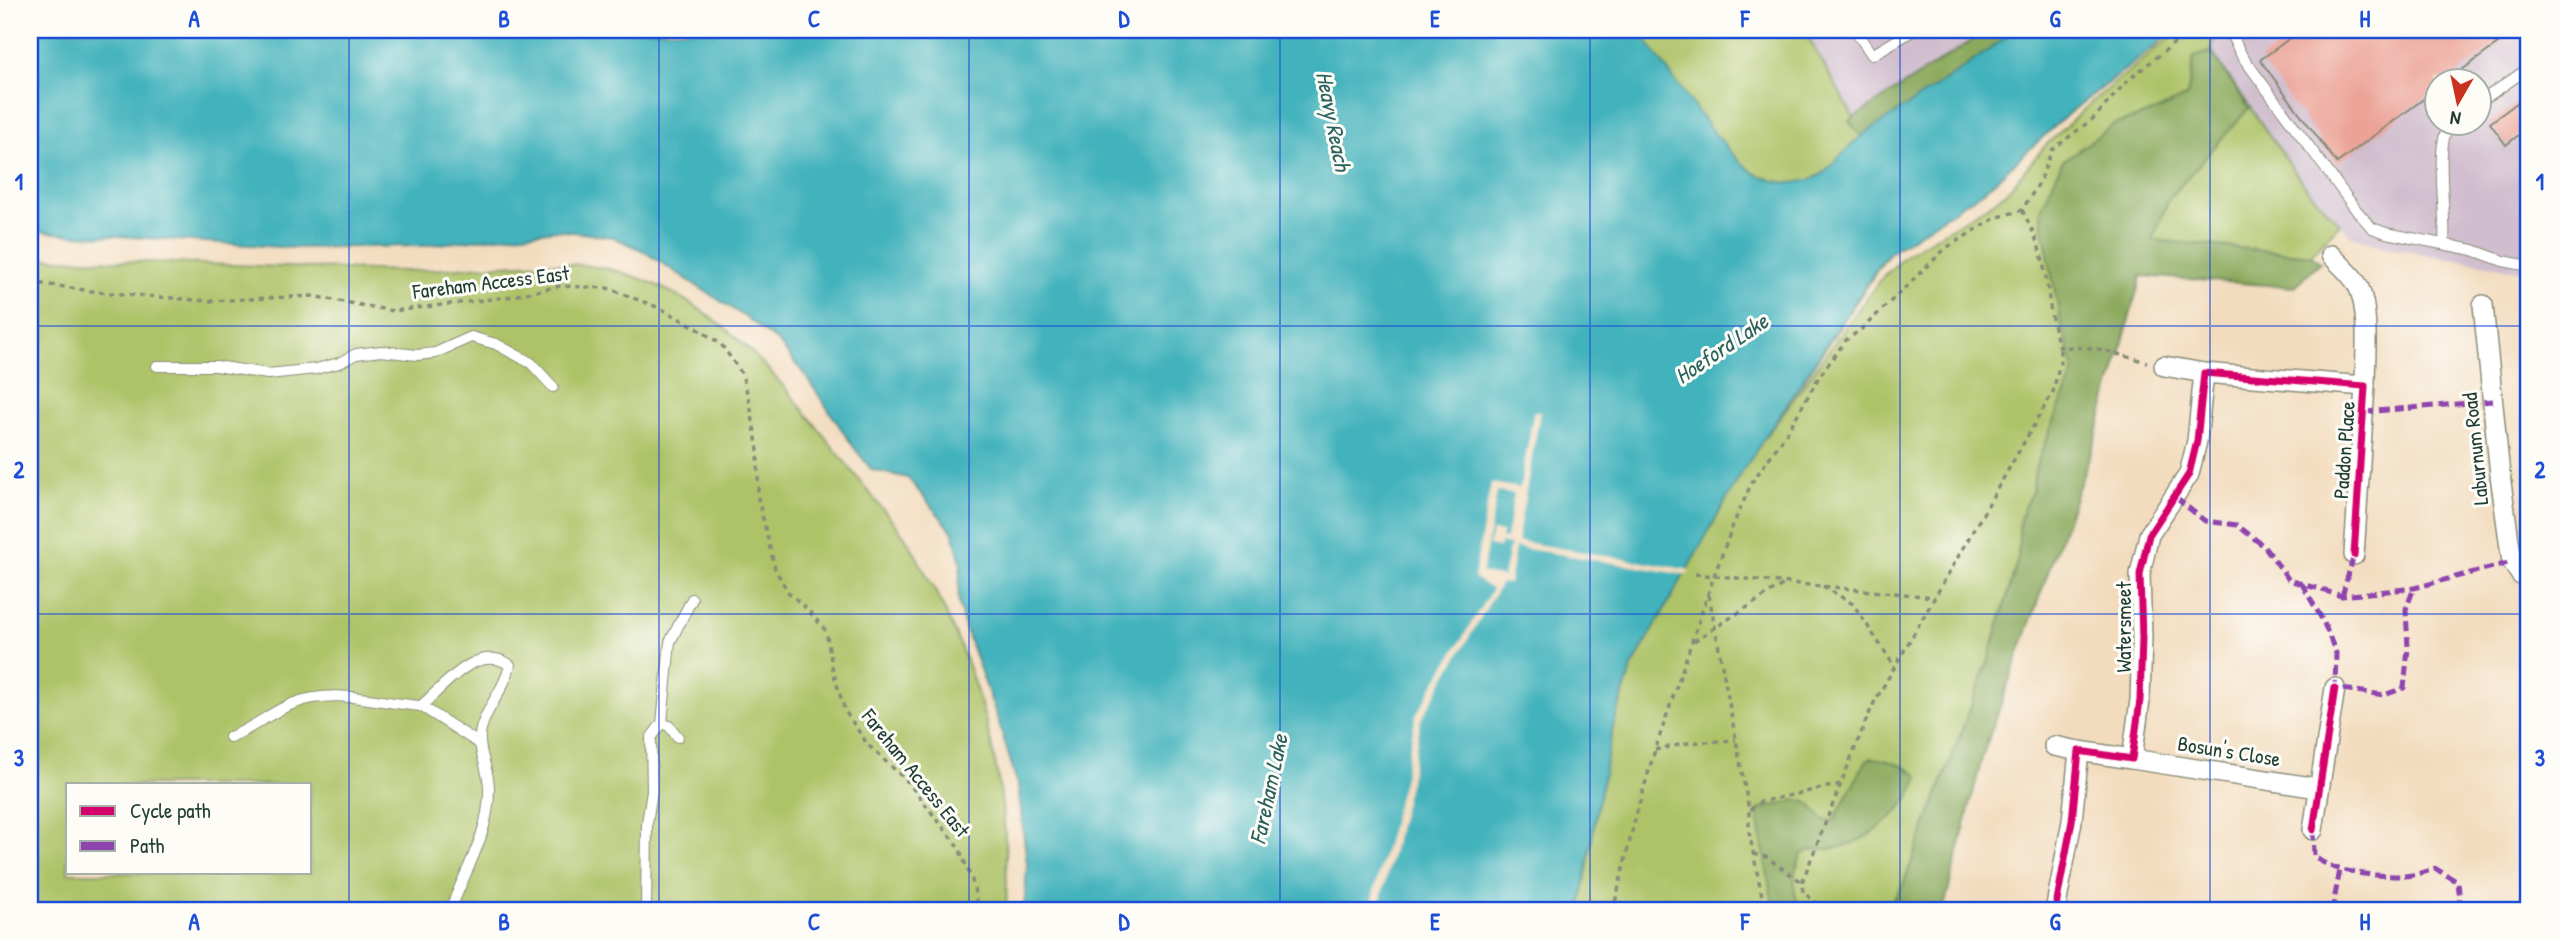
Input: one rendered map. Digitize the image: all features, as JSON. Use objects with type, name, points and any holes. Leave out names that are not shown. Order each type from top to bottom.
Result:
[{"type":"street","name":"Paddon Place","points":[[2331,255],[2355,281],[2362,298],[2365,320],[2365,386],[2354,555]]},
{"type":"street","name":"Laburnum Road","points":[[2483,305],[2500,475],[2512,562],[2521,575],[2529,579]]},
{"type":"street","points":[[2164,366],[2204,373]]},
{"type":"street","name":"Paddon Place","points":[[2204,373],[2365,386]]},
{"type":"street","name":"Watersmeet","points":[[2132,759],[2140,700],[2140,574],[2149,535],[2189,474],[2197,441],[2204,373]]},
{"type":"street","points":[[2313,830],[2335,688]]},
{"type":"street","points":[[2054,746],[2132,759]]},
{"type":"street","points":[[2054,911],[2072,821],[2079,751]]},
{"type":"street","name":"Bosun's Close","points":[[2132,759],[2318,788]]},
{"type":"lane","points":[[1856,30],[1872,55],[1914,30]]},
{"type":"lane","points":[[2232,30],[2232,37],[2242,56],[2365,222],[2386,233],[2444,244],[2529,266]]},
{"type":"lane","points":[[2492,94],[2529,68]]},
{"type":"lane","points":[[2444,136],[2444,244]]},
{"type":"lane","points":[[157,366],[216,366],[268,374],[316,369],[339,363],[356,354],[381,351],[417,355],[435,352],[471,337],[496,344],[531,363],[553,387]]},
{"type":"lane","points":[[646,911],[647,823],[652,791],[651,738],[662,723],[670,642],[692,598]]},
{"type":"lane","points":[[421,706],[468,665],[484,659],[501,659],[510,665],[508,676],[489,708],[481,730],[480,744],[489,787],[485,826],[450,911]]},
{"type":"lane","points":[[230,737],[245,732],[291,704],[312,698],[358,696],[392,704],[421,706],[480,744]]},
{"type":"lane","points":[[662,723],[669,726],[678,737]]},
{"type":"path","points":[[1613,911],[1655,750],[1733,524],[1752,482],[1785,436],[1819,377],[1846,340],[1863,328],[1946,248],[1995,218],[2021,210],[2039,183],[2052,150],[2095,117],[2128,80],[2187,30]]},
{"type":"path","points":[[1826,911],[1803,892],[1802,882],[1875,701],[2053,391],[2060,362],[2060,347],[2053,331],[2042,258],[2035,233],[2021,210]]},
{"type":"path","points":[[2060,347],[2095,348],[2164,366]]},
{"type":"path","points":[[1695,574],[1935,597]]},
{"type":"path","points":[[1692,642],[1787,582]]},
{"type":"path","points":[[1819,584],[1853,604],[1895,667]]},
{"type":"path","points":[[1708,592],[1765,911]]},
{"type":"path","points":[[1655,750],[1688,743],[1736,740]]},
{"type":"path","points":[[1749,810],[1759,802],[1841,784]]},
{"type":"path","points":[[1753,854],[1766,857],[1802,882]]},
{"type":"shaded area","points":[[1638,30],[2016,30],[1861,136]]},
{"type":"shaded area","points":[[2215,30],[2529,30],[2529,272],[2384,247],[2351,236],[2303,184],[2211,52]]},
{"type":"green space","points":[[1435,30],[1804,30],[1854,118],[1849,121],[1861,136],[2016,30],[2172,30],[2069,113],[1985,190],[1889,253],[1766,437],[1879,281],[1907,254],[1995,201],[2010,188],[2044,147],[2093,101],[2179,30],[2215,30],[2212,52],[2303,184],[2340,224],[2311,255],[2151,240],[2112,381],[2036,466],[2032,492],[2020,520],[2018,559],[1989,659],[1903,885],[1892,902],[1878,911],[1358,911]]},
{"type":"green space","points":[[1988,30],[2016,30],[1861,136],[1849,121]]},
{"type":"green space","points":[[2211,52],[2249,108],[2170,197],[2152,240],[2311,255],[2320,262],[2294,287],[2141,276],[2094,444],[1983,754],[1943,911],[1851,911],[1866,905],[1886,907],[1903,885],[1989,659],[2018,559],[2020,520],[2032,492],[2036,466],[2074,371],[2060,318],[2040,212],[2062,162],[2113,125],[2156,111],[2187,96],[2194,57]]},
{"type":"green space","points":[[30,258],[401,271],[516,264],[573,265],[627,274],[658,286],[712,318],[759,359],[780,382],[899,529],[912,548],[951,623],[980,703],[999,785],[1007,869],[1006,911],[30,911]]},
{"type":"green space","points":[[1871,758],[1896,763],[1919,776],[1908,799],[1889,819],[1867,836],[1844,846],[1811,850],[1801,855],[1794,884],[1797,899],[1805,911],[1774,911],[1757,812],[1797,800],[1811,805],[1823,820],[1834,820],[1866,761]]},
{"type":"water","points":[[30,30],[1638,30],[1709,127],[1737,159],[1754,173],[1774,181],[1792,183],[1810,180],[1822,174],[1861,136],[2016,30],[2172,30],[2069,113],[1985,190],[1889,253],[1879,265],[1744,469],[1632,667],[1613,726],[1580,911],[1024,911],[1027,864],[1018,786],[963,622],[958,598],[961,563],[953,532],[908,478],[872,470],[779,343],[748,319],[640,249],[613,237],[557,230],[422,246],[294,248],[71,235],[30,230]]},
{"type":"pier","points":[[1534,411],[1540,412],[1517,541],[1690,570],[1687,575],[1515,547],[1509,584],[1501,583],[1421,719],[1410,780],[1378,911],[1369,911],[1404,777],[1416,715],[1492,589],[1474,578],[1491,483],[1520,488]],"holes":[[[1497,492],[1514,494],[1506,539],[1501,539],[1502,532],[1492,531],[1489,546],[1499,548],[1500,543],[1510,545],[1503,577],[1482,573]]]},
{"type":"building","points":[[2301,30],[2517,30],[2467,66],[2422,66],[2422,100],[2337,163],[2260,60]]},
{"type":"building","points":[[2529,94],[2529,127],[2506,145],[2492,126],[2492,122]]},
{"type":"marked path","points":[[2364,412],[2493,401]]},
{"type":"marked path","points":[[2176,498],[2205,521],[2237,525],[2265,547],[2289,580],[2342,596],[2414,588],[2512,562]]},
{"type":"marked path","points":[[2342,596],[2354,555]]},
{"type":"marked path","points":[[2302,584],[2323,621],[2336,653],[2335,688],[2384,695],[2404,688],[2408,649],[2406,609],[2414,588]]},
{"type":"marked path","points":[[2313,830],[2314,856],[2332,867],[2356,873],[2392,876],[2436,869],[2458,882],[2461,911]]},
{"type":"marked path","points":[[2332,911],[2340,870]]},
{"type":"cycle path","points":[[2055,911],[2072,821],[2079,751],[2132,759],[2140,700],[2140,574],[2149,535],[2189,474],[2197,441],[2204,373],[2365,386],[2354,555]]},
{"type":"cycle path","points":[[2313,830],[2335,688]]},
{"type":"water label","name":"Heavy Reach","points":[[1334,121]]},
{"type":"water label","name":"Hoeford Lake","points":[[1721,348]]},
{"type":"water label","name":"Fareham Lake","points":[[1268,789]]}]
